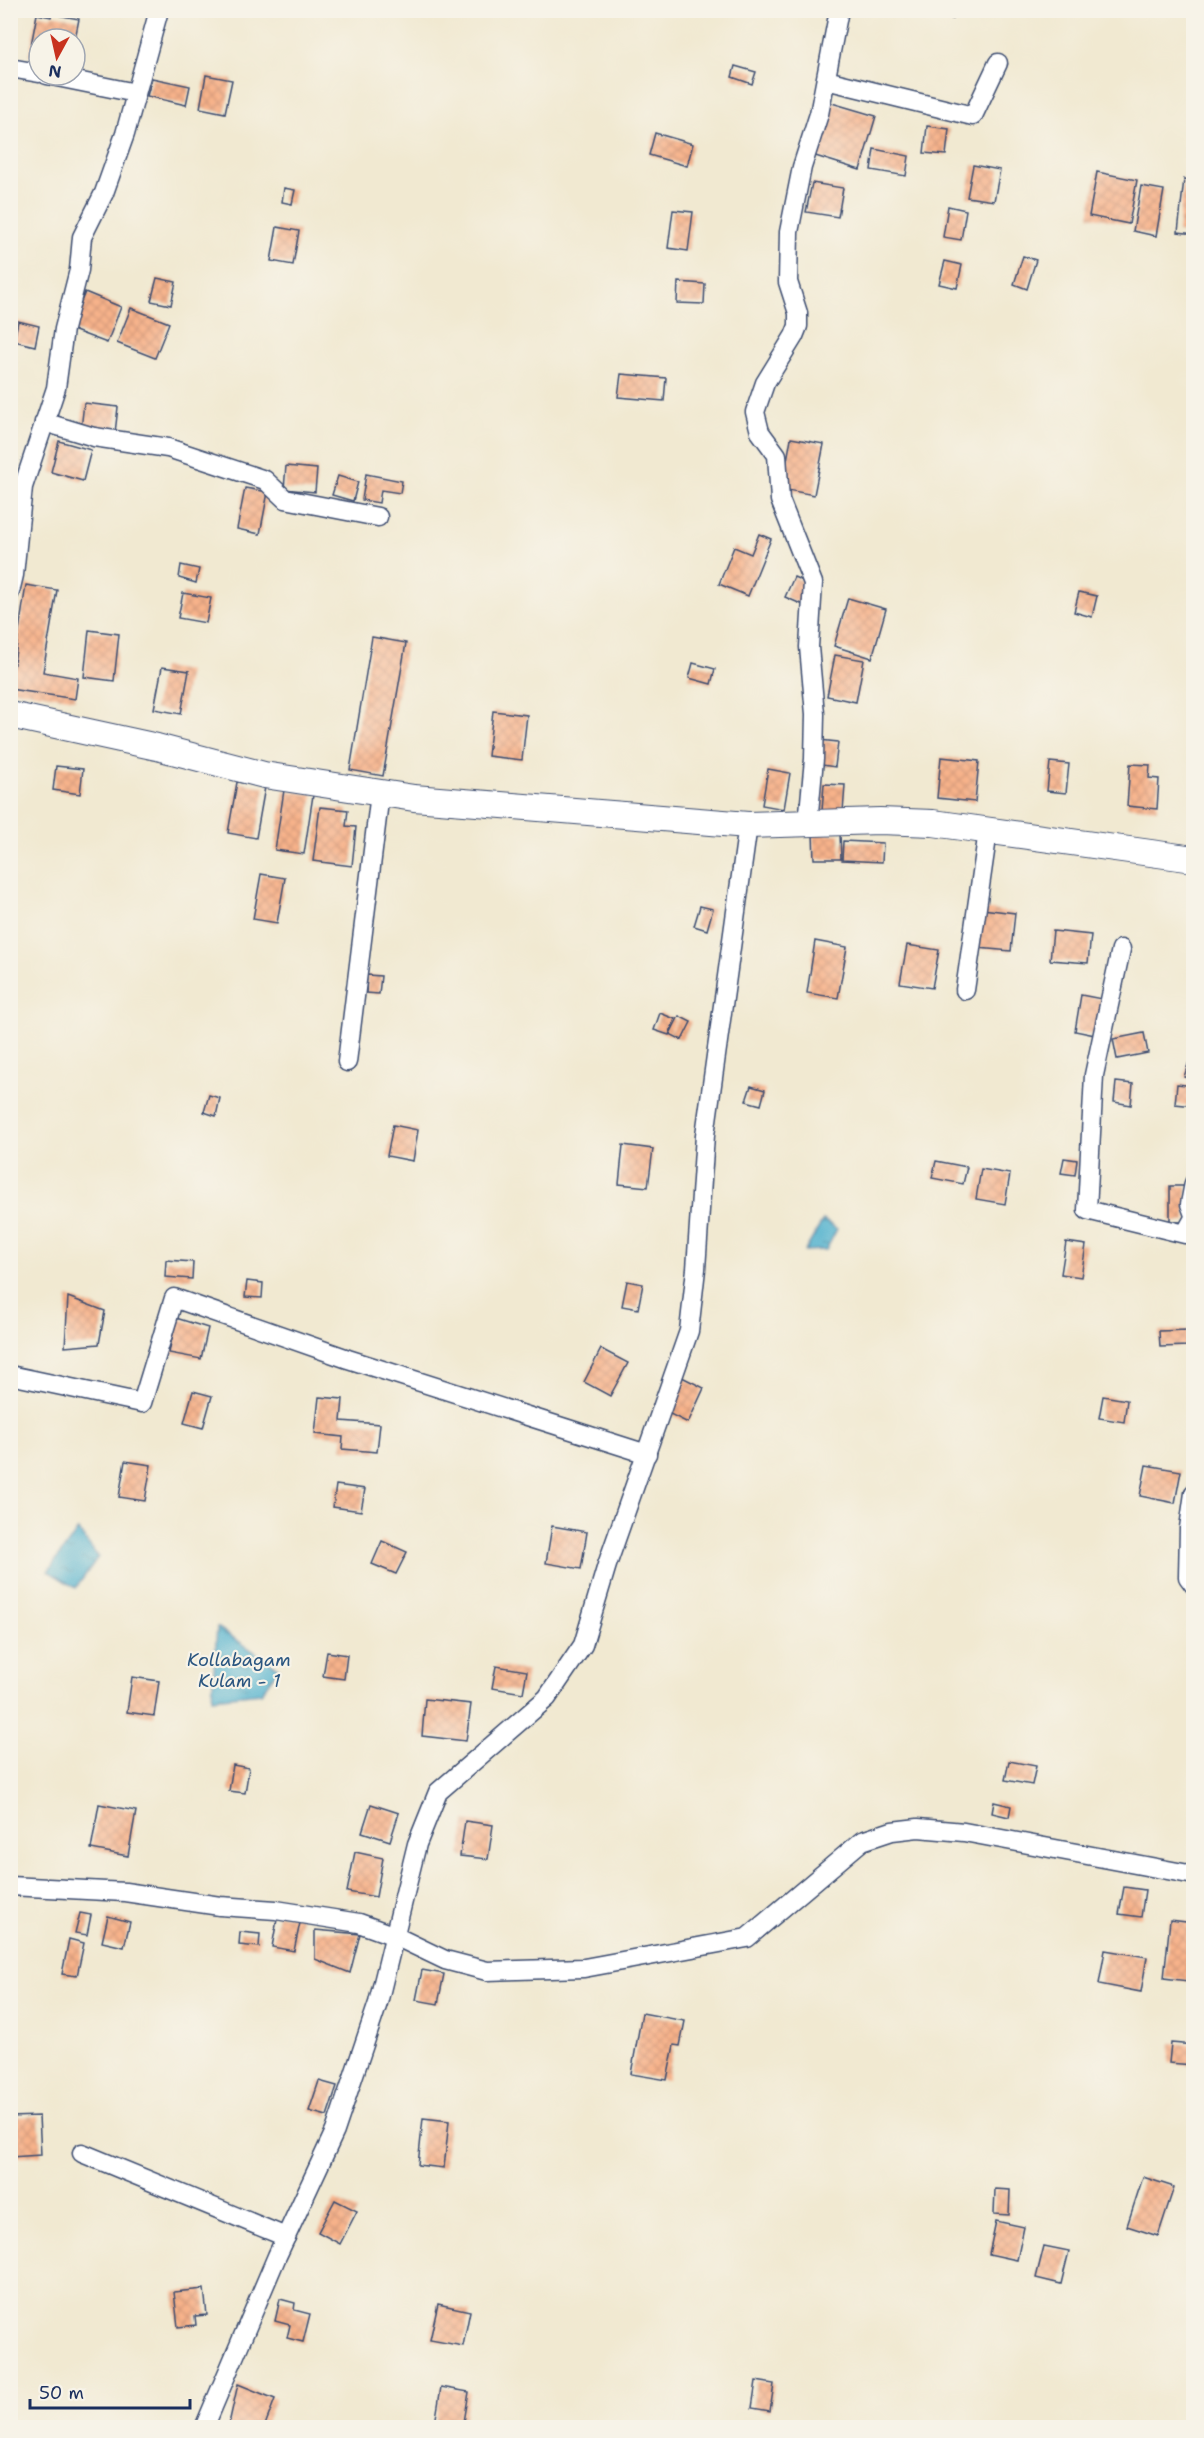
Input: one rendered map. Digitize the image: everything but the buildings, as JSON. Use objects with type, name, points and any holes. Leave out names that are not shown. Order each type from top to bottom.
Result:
[{"type":"main road","points":[[10,715],[157,747],[264,775],[414,798],[748,825],[880,820],[933,823],[1194,859]]},
{"type":"street","points":[[10,592],[14,575],[23,487],[56,388],[64,329],[79,270],[82,237],[104,193],[125,134],[159,10]]},
{"type":"street","points":[[808,823],[814,759],[815,714],[809,647],[813,583],[780,500],[777,455],[759,432],[756,412],[765,383],[798,326],[798,313],[788,282],[789,232],[802,167],[819,114],[839,10]]},
{"type":"street","points":[[826,80],[973,116],[998,63]]},
{"type":"street","points":[[10,68],[27,71]]},
{"type":"street","points":[[87,83],[136,93]]},
{"type":"street","points":[[44,423],[94,437],[168,448],[265,480],[285,499],[378,517]]},
{"type":"street","points":[[347,1062],[380,793]]},
{"type":"street","points":[[204,2427],[286,2237],[336,2131],[378,2003],[417,1844],[438,1792],[547,1698],[583,1645],[607,1565],[689,1331],[696,1269],[705,1135],[748,825]]},
{"type":"street","points":[[965,990],[988,831]]},
{"type":"street","points":[[1121,949],[1094,1075],[1087,1210],[1185,1234],[1194,1216],[1190,1204],[1194,1183]]},
{"type":"street","points":[[10,1375],[142,1403],[174,1298],[348,1359],[647,1454]]},
{"type":"street","points":[[1194,1493],[1189,1528],[1188,1577],[1194,1585]]},
{"type":"street","points":[[10,1886],[125,1892],[220,1906],[276,1910],[359,1923],[395,1936],[445,1960],[487,1971],[584,1968],[747,1938],[862,1841],[892,1831],[918,1828],[964,1832],[1194,1875]]},
{"type":"street","points":[[82,2152],[286,2237]]},
{"type":"water","points":[[823,1220],[837,1229],[826,1250],[805,1251]]},
{"type":"water","points":[[78,1530],[98,1557],[76,1588],[48,1571]]},
{"type":"water","name":"Kollabagam Kulam - 1","points":[[217,1627],[279,1668],[261,1693],[212,1698]]}]
